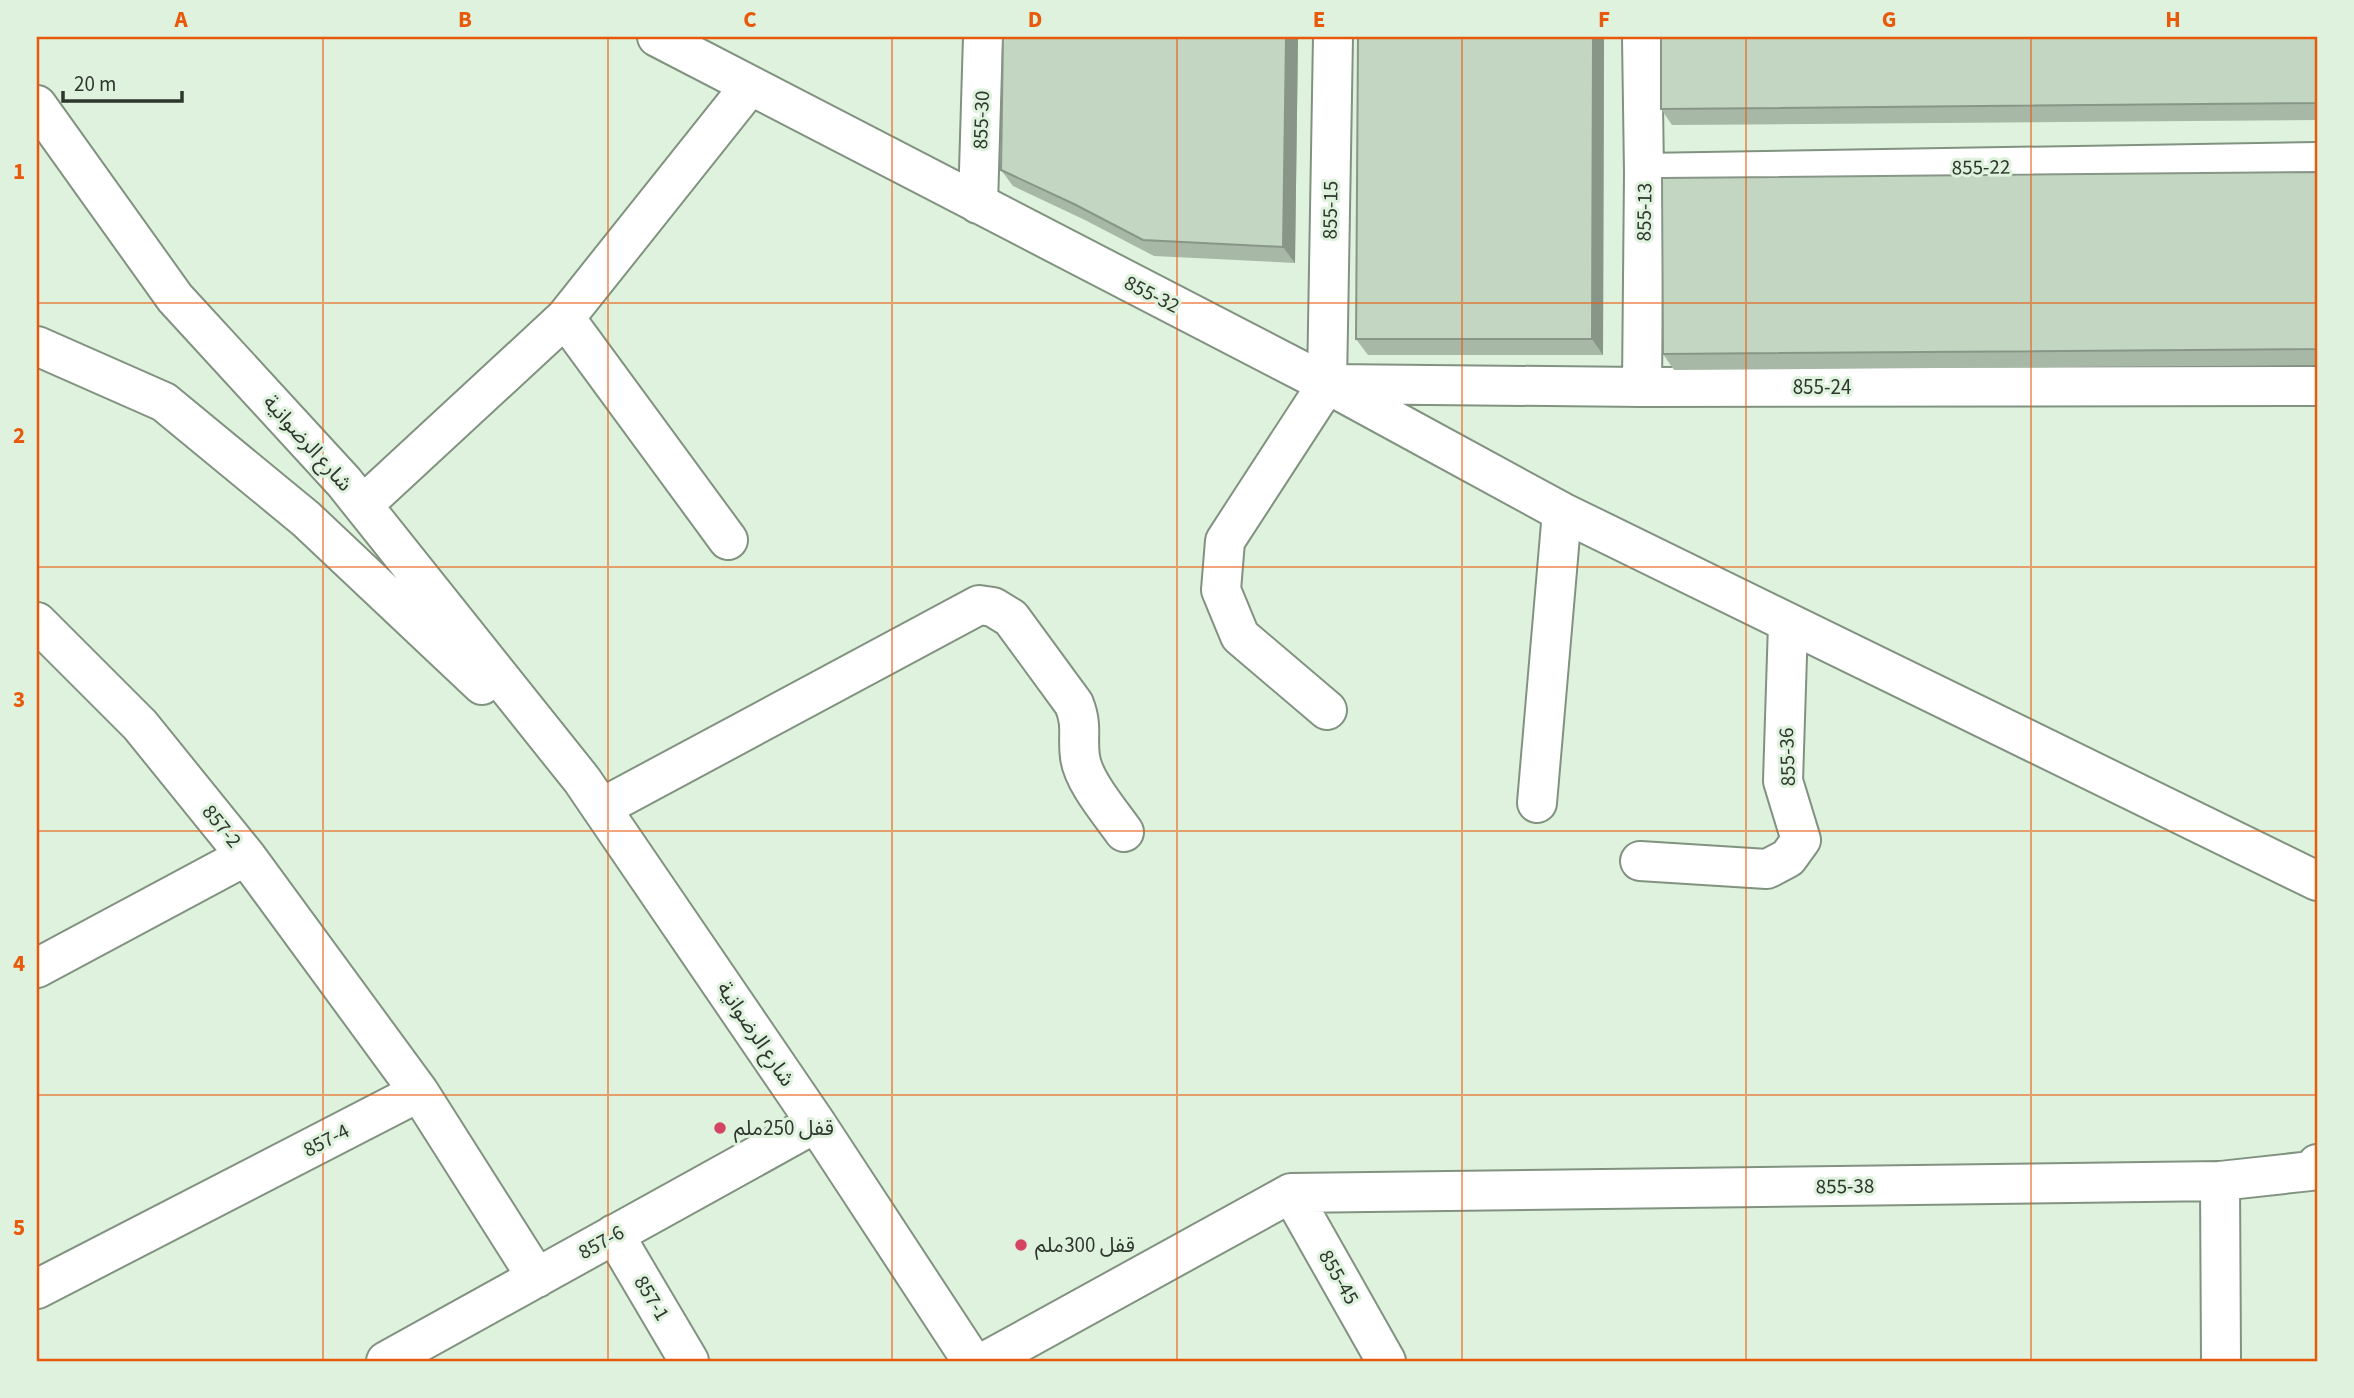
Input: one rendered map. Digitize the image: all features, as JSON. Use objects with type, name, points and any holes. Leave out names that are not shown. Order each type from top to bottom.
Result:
[{"type":"street","name":"855-32","points":[[657,37],[1326,384],[1562,512],[2317,881]]},
{"type":"street","name":"855-30","points":[[978,204],[983,37]]},
{"type":"street","name":"855-15","points":[[1326,384],[1333,37]]},
{"type":"street","name":"855-13","points":[[1642,37],[1642,387]]},
{"type":"street","points":[[363,505],[565,318],[749,87]]},
{"type":"street","name":"شارع الرضوانية","points":[[37,105],[176,298],[363,505],[592,794],[816,1123],[972,1361]]},
{"type":"street","name":"855-22","points":[[1644,173],[2317,162]]},
{"type":"street","points":[[565,318],[728,540]]},
{"type":"street","name":"شارع الرضوانية","points":[[37,346],[164,402],[306,519],[592,794]]},
{"type":"street","points":[[1326,384],[1225,541],[1221,590],[1240,636],[1326,709]]},
{"type":"street","name":"855-24","points":[[1326,384],[1642,387],[2317,386]]},
{"type":"street","points":[[1537,803],[1562,512]]},
{"type":"street","points":[[592,794],[979,605],[993,607],[1011,618],[1074,704],[1080,720],[1080,758],[1084,773],[1124,832]]},
{"type":"street","name":"857-2","points":[[37,622],[140,726],[246,856],[37,968]]},
{"type":"street","name":"855-36","points":[[1640,860],[1767,869],[1788,858],[1801,840],[1783,781],[1788,624]]},
{"type":"street","points":[[246,856],[419,1092],[537,1278]]},
{"type":"street","name":"857-4","points":[[37,1289],[419,1092]]},
{"type":"street","name":"857-6","points":[[400,1358],[614,1234],[816,1123]]},
{"type":"street","name":"855-38","points":[[1291,1194],[2220,1181],[2311,1171],[2317,1164]]},
{"type":"street","points":[[2220,1181],[2221,1361]]},
{"type":"street","points":[[986,1361],[1291,1194]]},
{"type":"street","name":"855-45","points":[[1291,1194],[1386,1361]]},
{"type":"street","name":"857-1","points":[[614,1234],[689,1361]]},
{"type":"building","points":[[1003,37],[1286,37],[1283,247],[1143,240],[1001,170]]},
{"type":"building","points":[[1358,37],[1593,37],[1592,339],[1356,339]]},
{"type":"building","points":[[1661,37],[2317,37],[2317,103],[1661,109]]},
{"type":"building","points":[[2317,172],[2317,349],[1663,354],[1662,178]]},
{"type":"place","name":"قفل 250ملم","points":[[720,1128]]},
{"type":"place","name":"قفل 300ملم","points":[[1021,1245]]}]
